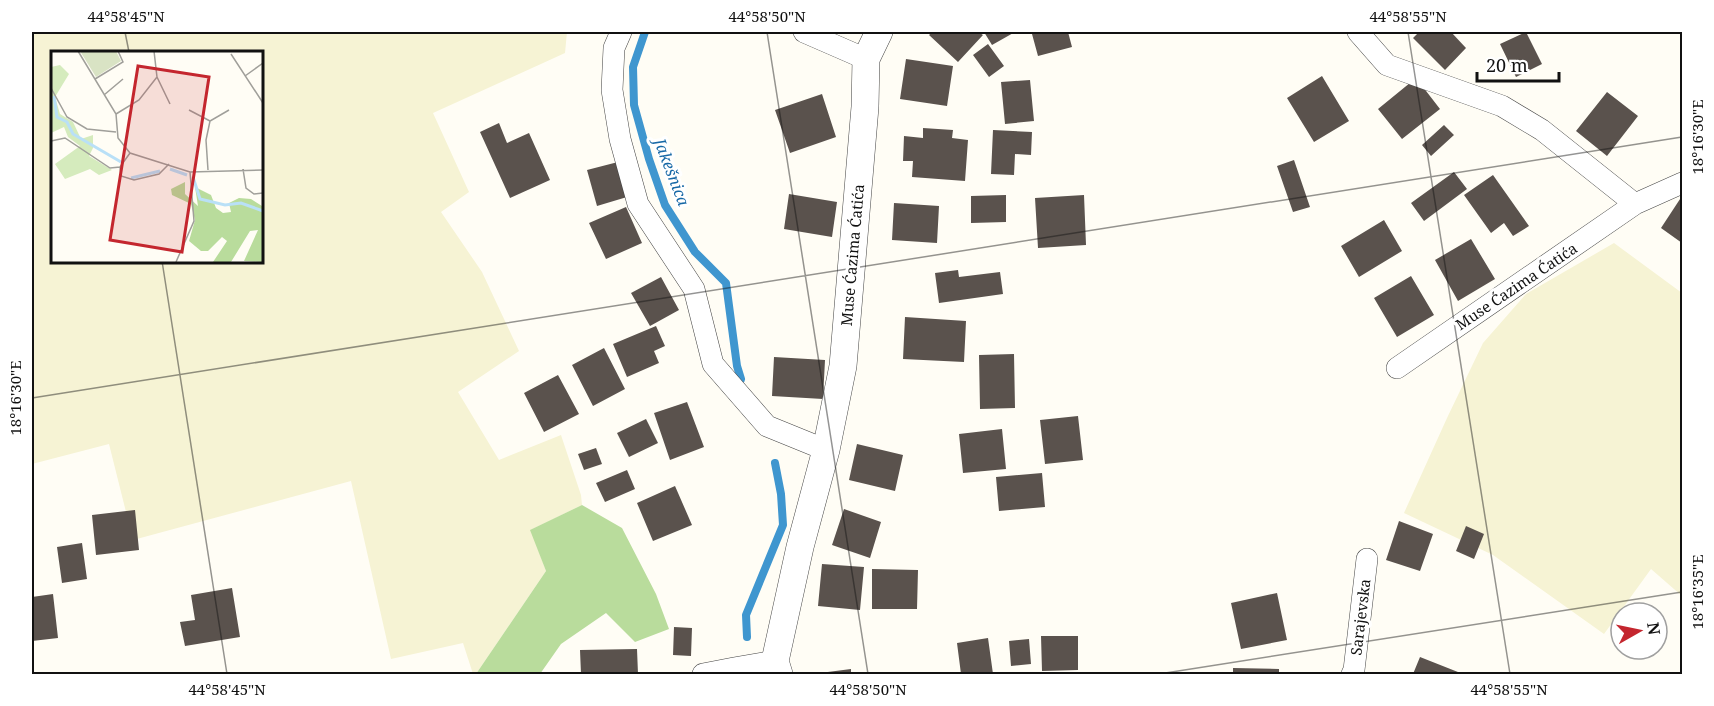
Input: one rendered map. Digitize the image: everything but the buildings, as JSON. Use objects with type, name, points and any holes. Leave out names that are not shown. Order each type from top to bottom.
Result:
[{"type":"street","points":[[621,32],[614,48],[612,90],[620,139],[638,204],[694,289],[713,364],[767,426],[826,450]]},
{"type":"street","points":[[804,32],[866,59]]},
{"type":"street","name":"Muse Ćazima Ćatića","points":[[777,668],[800,547],[826,450],[843,366],[865,107],[866,59],[879,32]]},
{"type":"street","points":[[1358,32],[1387,65],[1502,106],[1542,130],[1635,204]]},
{"type":"street","name":"Muse Ćazima Ćatića","points":[[1397,368],[1635,204],[1683,183]]},
{"type":"street","name":"Sarajevska","points":[[1352,675],[1367,559]]},
{"type":"street","points":[[704,675],[734,668],[777,668]]},
{"type":"shaded area","points":[[32,32],[567,32],[565,53],[433,113],[469,192],[441,212],[482,272],[519,351],[458,392],[499,460],[561,435],[581,495],[582,505],[531,530],[546,571],[476,674],[473,674],[463,643],[391,659],[351,481],[133,540],[109,444],[32,464]]},
{"type":"shaded area","points":[[1614,243],[1682,293],[1682,596],[1651,569],[1628,601],[1609,601],[1609,627],[1604,634],[1493,555],[1404,513],[1483,343],[1526,294]]},
{"type":"green space","points":[[582,505],[622,528],[656,594],[669,629],[635,642],[606,613],[561,644],[540,674],[476,674],[546,571],[530,530]]},
{"type":"waterway","name":"Jakešnica","points":[[645,32],[633,67],[634,105],[665,205],[695,252],[726,283],[737,366],[741,379]]},
{"type":"waterway","name":"Jakešnica","points":[[747,637],[746,615],[783,525],[781,494],[775,463]]}]
